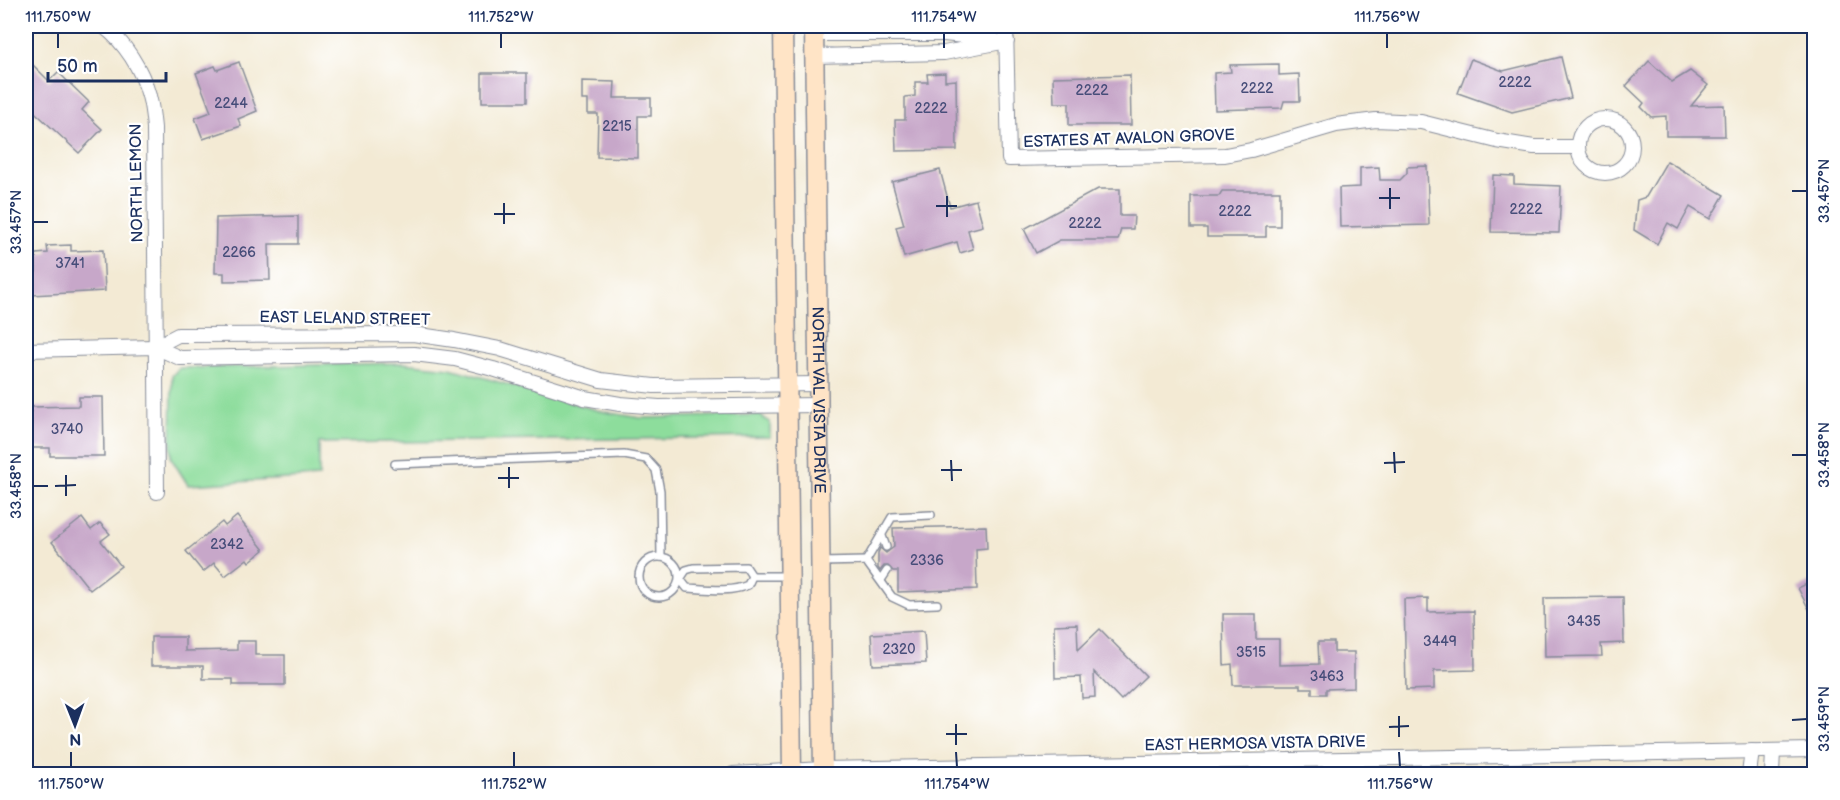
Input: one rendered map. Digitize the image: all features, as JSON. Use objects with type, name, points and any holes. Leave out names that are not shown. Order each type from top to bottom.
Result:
[{"type":"main road","name":"NORTH VAL VISTA DRIVE","points":[[783,26],[792,772]]},
{"type":"main road","name":"NORTH VAL VISTA DRIVE","points":[[814,30],[823,772]]},
{"type":"street","name":"ESTATES AT AVALON GROVE","points":[[1006,26],[1009,159],[1225,155],[1262,147],[1336,125],[1376,120],[1421,122],[1497,141],[1533,147],[1577,147]]},
{"type":"street","name":"NORTH LEMON","points":[[109,27],[140,71],[150,97],[154,128],[157,492]]},
{"type":"street","points":[[814,30],[877,34],[944,34],[1006,41]]},
{"type":"street","points":[[877,34],[879,54]]},
{"type":"street","points":[[814,56],[944,52],[1006,41]]},
{"type":"street","points":[[1605,119],[1622,125],[1632,141],[1629,159],[1623,167],[1606,174],[1590,170],[1583,164],[1577,147],[1582,131],[1588,124],[1605,119]]},
{"type":"street","name":"EAST LELAND STREET","points":[[155,347],[178,335],[413,334],[500,349],[600,380],[654,386],[819,384]]},
{"type":"street","name":"EAST LELAND STREET","points":[[26,350],[155,347],[180,358],[414,354],[455,359],[585,398],[620,404],[659,406],[820,405]]},
{"type":"street","name":"EAST HERMOSA VISTA DRIVE","points":[[733,774],[1815,750]]},
{"type":"street","points":[[1749,774],[1752,751]]},
{"type":"street","points":[[1772,774],[1773,751]]},
{"type":"lane","points":[[395,464],[624,455],[646,459],[656,470],[660,490],[661,557]]},
{"type":"lane","points":[[866,561],[892,518],[931,515]]},
{"type":"lane","points":[[882,536],[886,547]]},
{"type":"lane","points":[[752,576],[746,567],[693,568],[686,570],[680,579],[676,589],[657,597],[645,591],[639,580],[641,567],[651,558],[661,557],[675,563],[680,579],[687,588],[728,590],[748,585],[752,576]]},
{"type":"lane","points":[[821,562],[866,561]]},
{"type":"lane","points":[[866,561],[892,597],[909,605],[937,604]]},
{"type":"lane","points":[[881,580],[887,571]]},
{"type":"lane","points":[[752,576],[789,576]]},
{"type":"green space","points":[[403,363],[450,368],[600,411],[641,418],[759,415],[770,422],[770,437],[319,443],[319,477],[188,485],[171,458],[172,376],[179,368]]},
{"type":"building","points":[[1561,57],[1571,98],[1512,112],[1458,93],[1471,59],[1503,71]]},
{"type":"building","points":[[1649,61],[1672,82],[1690,71],[1708,85],[1691,106],[1724,105],[1725,136],[1666,136],[1666,116],[1651,117],[1641,107],[1644,103],[1626,86]]},
{"type":"building","points":[[239,62],[257,111],[238,119],[241,126],[203,139],[195,118],[211,112],[196,73],[215,66],[217,70]]},
{"type":"building","points":[[32,64],[49,81],[58,72],[89,102],[82,110],[102,129],[79,153],[26,104],[26,72]]},
{"type":"building","points":[[1279,64],[1279,75],[1299,74],[1300,101],[1284,101],[1282,108],[1215,110],[1214,73],[1231,72],[1230,65]]},
{"type":"building","points":[[482,73],[527,73],[527,102],[482,102]]},
{"type":"building","points":[[945,73],[945,81],[956,80],[957,150],[896,151],[895,120],[905,120],[905,97],[915,96],[915,82],[928,82],[927,74]]},
{"type":"building","points":[[1130,75],[1131,125],[1069,125],[1069,103],[1054,103],[1053,77]]},
{"type":"building","points":[[582,81],[615,82],[614,98],[651,98],[651,116],[638,116],[638,158],[597,157],[598,114],[588,114],[588,100],[582,100]]},
{"type":"building","points":[[1667,161],[1724,195],[1710,219],[1690,207],[1678,229],[1668,223],[1657,244],[1634,230],[1637,200],[1646,197]]},
{"type":"building","points":[[1427,166],[1429,225],[1340,227],[1339,188],[1360,187],[1360,168],[1379,167],[1380,180],[1400,180],[1407,173],[1407,167]]},
{"type":"building","points":[[940,170],[950,207],[976,200],[983,226],[968,230],[973,249],[960,253],[957,242],[904,257],[896,227],[904,225],[892,182]]},
{"type":"building","points":[[1493,175],[1514,176],[1514,184],[1561,186],[1559,233],[1491,232]]},
{"type":"building","points":[[1098,189],[1120,189],[1120,216],[1134,216],[1133,229],[1121,229],[1118,240],[1060,240],[1036,253],[1024,229]]},
{"type":"building","points":[[1222,191],[1280,191],[1280,226],[1266,226],[1266,237],[1207,237],[1207,228],[1191,228],[1191,196],[1219,196]]},
{"type":"building","points":[[298,216],[298,244],[269,244],[270,280],[224,281],[224,273],[215,273],[216,218]]},
{"type":"building","points":[[71,245],[71,251],[103,250],[105,291],[31,295],[30,272],[36,272],[36,254],[48,253],[47,246]]},
{"type":"building","points":[[79,397],[103,397],[104,456],[50,456],[50,448],[32,448],[31,407],[79,406]]},
{"type":"building","points":[[237,516],[264,550],[249,562],[247,559],[225,576],[214,563],[203,572],[186,551],[222,522],[225,526]]},
{"type":"building","points":[[82,518],[91,530],[100,523],[110,534],[101,541],[121,566],[90,590],[52,542]]},
{"type":"building","points":[[986,526],[987,548],[976,549],[977,589],[898,592],[898,571],[893,571],[888,566],[884,566],[880,571],[878,568],[880,548],[886,553],[894,547],[893,528]]},
{"type":"building","points":[[1815,580],[1815,621],[1798,588]]},
{"type":"building","points":[[1623,597],[1624,643],[1601,644],[1602,656],[1545,657],[1544,598]]},
{"type":"building","points":[[1428,598],[1428,612],[1474,611],[1475,670],[1434,671],[1434,689],[1406,690],[1404,599]]},
{"type":"building","points":[[1223,614],[1256,614],[1256,639],[1279,639],[1279,665],[1319,664],[1318,642],[1334,642],[1334,652],[1354,652],[1354,688],[1326,689],[1326,694],[1312,694],[1312,688],[1300,688],[1300,685],[1233,685],[1232,664],[1224,665]]},
{"type":"building","points":[[1077,624],[1078,650],[1100,629],[1146,676],[1121,700],[1094,672],[1095,697],[1082,698],[1081,677],[1055,678],[1054,625]]},
{"type":"building","points":[[924,631],[926,663],[873,665],[871,634]]},
{"type":"building","points":[[151,637],[185,637],[185,651],[237,650],[237,641],[255,641],[255,655],[285,655],[285,685],[233,685],[233,679],[203,679],[203,666],[151,666]]}]
